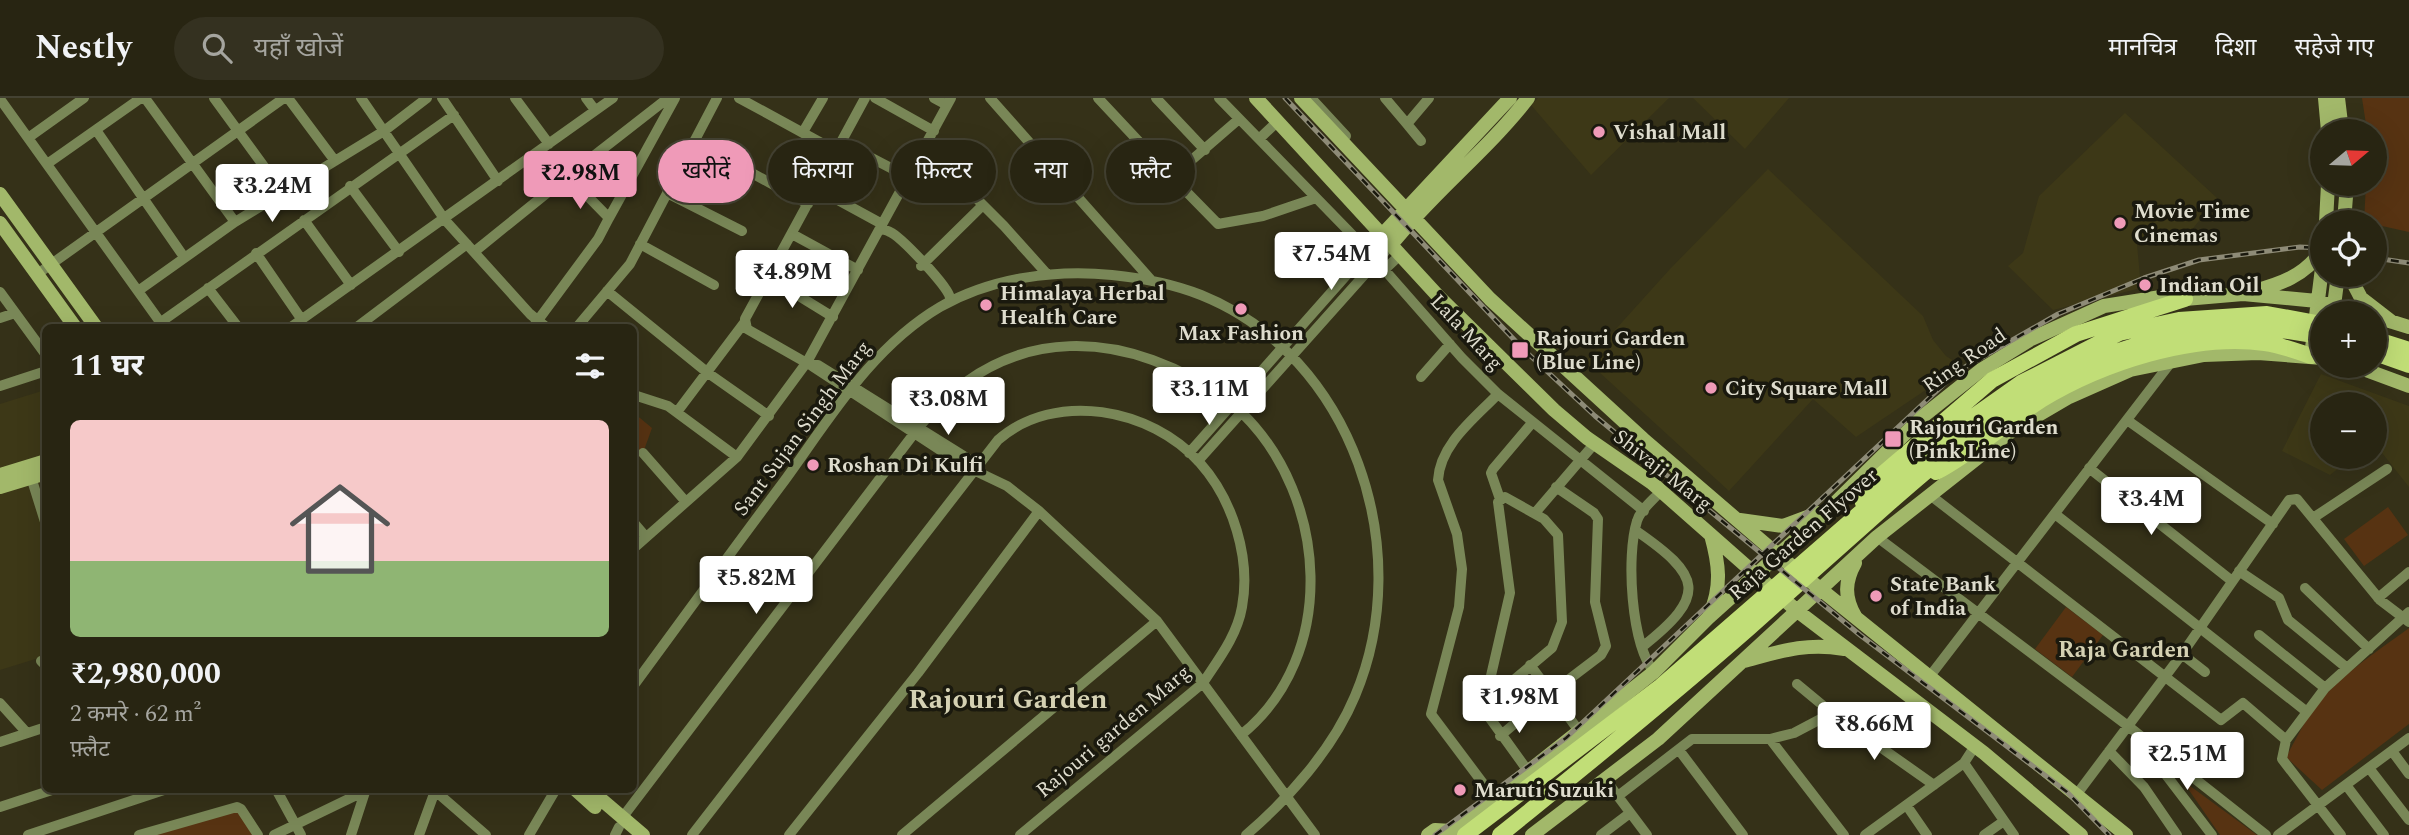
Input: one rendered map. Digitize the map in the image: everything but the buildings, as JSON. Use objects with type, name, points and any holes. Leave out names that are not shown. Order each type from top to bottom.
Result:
[{"type":"main road","name":"Shivaji Marg","points":[[1256,98],[1391,245],[1554,410],[1661,491],[1796,610],[1975,746],[2081,835]]},
{"type":"main road","name":"Shivaji Marg","points":[[1301,98],[1490,299],[1643,439],[1778,555],[2126,835]]},
{"type":"main road","points":[[1409,212],[1502,130],[1528,98]]},
{"type":"main road","points":[[2325,98],[2327,119]]},
{"type":"main road","points":[[2338,98],[2341,119]]},
{"type":"main road","points":[[1391,245],[1409,212],[1484,129],[1506,100]]},
{"type":"main road","points":[[0,194],[94,324]]},
{"type":"main road","points":[[0,223],[73,324]]},
{"type":"main road","points":[[2243,294],[2295,277],[2310,265]]},
{"type":"main road","points":[[2317,301],[2319,287]]},
{"type":"main road","points":[[2355,287],[2361,298],[2392,322]]},
{"type":"main road","name":"Ring Road","points":[[1455,833],[1494,798],[1654,672],[1708,618],[1834,504],[1922,417],[1981,370],[2031,339],[2104,306],[2167,296],[2185,299],[2243,294],[2317,301]]},
{"type":"main road","points":[[1852,520],[1879,477],[1993,380],[2076,334],[2185,299]]},
{"type":"main road","name":"Raja Garden Flyover","points":[[1455,833],[1661,686],[1960,426],[2021,383],[2119,333],[2223,315],[2267,314],[2310,322]]},
{"type":"main road","points":[[2387,321],[2409,327]]},
{"type":"main road","name":"Raja Garden Flyover","points":[[1500,835],[1670,698],[1966,436],[2027,394],[2078,365],[2125,347],[2178,334],[2219,329],[2265,328],[2310,336]]},
{"type":"main road","points":[[1912,484],[1969,454],[2006,424],[2076,381],[2154,352],[2188,346],[2265,342],[2310,355]]},
{"type":"main road","points":[[2387,342],[2409,350]]},
{"type":"main road","points":[[1532,835],[1689,711],[1877,537],[2014,429],[2069,397],[2130,370],[2204,355],[2310,357]]},
{"type":"main road","points":[[2387,357],[2409,365]]},
{"type":"main road","points":[[2387,378],[2409,386]]},
{"type":"main road","points":[[0,475],[42,462]]},
{"type":"main road","points":[[0,487],[38,475]]},
{"type":"main road","points":[[1736,519],[1760,525],[1783,526],[1802,521],[1834,504]]},
{"type":"main road","points":[[1708,618],[1718,596],[1720,578],[1711,535]]},
{"type":"main road","points":[[1855,617],[1846,595],[1849,574],[1861,552]]},
{"type":"main road","points":[[1738,663],[1799,646],[1820,644],[1848,650]]},
{"type":"main road","points":[[1654,672],[1674,668],[1688,677],[1694,697],[1689,711]]},
{"type":"main road","points":[[580,793],[621,829],[643,835]]},
{"type":"main road","points":[[592,793],[621,829]]},
{"type":"main road","points":[[1428,835],[1436,830],[1455,833]]},
{"type":"street","points":[[47,164],[143,98],[234,222]]},
{"type":"street","points":[[214,98],[284,194]]},
{"type":"street","points":[[36,275],[286,98],[335,161]]},
{"type":"street","points":[[361,98],[445,219],[538,324]]},
{"type":"street","points":[[138,291],[234,222],[384,131],[427,98]]},
{"type":"street","points":[[442,98],[498,181]]},
{"type":"street","points":[[515,98],[549,144]]},
{"type":"street","points":[[586,98],[595,110]]},
{"type":"street","points":[[296,324],[613,98]]},
{"type":"street","points":[[361,324],[471,248],[668,98]]},
{"type":"street","points":[[540,324],[609,218],[675,98]]},
{"type":"street","points":[[695,140],[717,98]]},
{"type":"street","points":[[738,98],[824,140]]},
{"type":"street","points":[[803,132],[823,98]]},
{"type":"street","points":[[842,140],[865,98]]},
{"type":"street","points":[[875,98],[934,131]]},
{"type":"street","points":[[929,140],[949,101],[934,98]]},
{"type":"street","points":[[990,98],[1152,281]]},
{"type":"street","points":[[1098,98],[1137,140]]},
{"type":"street","points":[[1156,98],[1205,150]]},
{"type":"street","name":"Lala Marg","points":[[1219,98],[1368,251],[1498,394],[1644,511]]},
{"type":"street","points":[[1311,98],[1391,185],[1409,212]]},
{"type":"street","points":[[1385,98],[1421,141]]},
{"type":"street","points":[[1407,124],[1429,98]]},
{"type":"street","points":[[0,99],[161,324]]},
{"type":"street","points":[[28,138],[78,100]]},
{"type":"street","points":[[163,324],[256,253],[454,115]]},
{"type":"street","points":[[1195,158],[1239,118]]},
{"type":"street","points":[[1259,139],[1278,121]]},
{"type":"street","points":[[96,130],[184,257]]},
{"type":"street","points":[[677,412],[744,323],[808,204],[754,175]]},
{"type":"street","points":[[568,176],[609,218]]},
{"type":"street","points":[[350,186],[399,252]]},
{"type":"street","points":[[1195,200],[1218,224],[1263,216],[1316,198]]},
{"type":"street","points":[[580,324],[629,264],[662,203]]},
{"type":"street","points":[[687,203],[742,231]]},
{"type":"street","points":[[841,203],[890,232],[921,266],[950,291],[952,299]]},
{"type":"street","points":[[637,545],[737,457],[810,364],[895,203]]},
{"type":"street","points":[[921,266],[983,205],[1047,274]]},
{"type":"street","points":[[304,220],[351,285]]},
{"type":"street","points":[[792,234],[858,270]]},
{"type":"street","points":[[640,244],[714,285]]},
{"type":"street","points":[[1189,453],[1284,349],[1368,251],[1391,245]]},
{"type":"street","points":[[1198,461],[1293,358],[1391,245]]},
{"type":"street","points":[[1384,271],[1391,245]]},
{"type":"street","points":[[256,253],[302,320]]},
{"type":"street","name":"Sant Sujan Singh Marg","points":[[637,681],[852,389],[902,333],[952,299],[996,284],[1047,274],[1093,273],[1152,281],[1202,295],[1261,330],[1293,358],[1318,387],[1348,437],[1372,505],[1379,571],[1372,638],[1356,695],[1342,722],[1286,796],[1247,835]]},
{"type":"street","points":[[768,277],[833,317]]},
{"type":"street","points":[[208,288],[236,324]]},
{"type":"street","points":[[607,291],[708,373],[769,416]]},
{"type":"street","points":[[0,292],[42,350]]},
{"type":"street","points":[[0,318],[15,313]]},
{"type":"street","points":[[744,323],[747,329],[810,364],[818,365],[916,430],[963,465],[1007,486],[1039,511],[1157,621],[1315,835]]},
{"type":"street","points":[[1422,377],[1450,344]]},
{"type":"street","points":[[621,829],[916,430],[960,383],[991,364],[1059,346],[1126,351],[1165,363],[1194,376],[1234,404]]},
{"type":"street","points":[[1930,676],[2172,361]]},
{"type":"street","points":[[0,386],[42,372]]},
{"type":"street","points":[[1494,798],[1434,718],[1431,708],[1459,607],[1461,577],[1460,550],[1438,480],[1438,470],[1451,444],[1498,394]]},
{"type":"street","points":[[637,396],[677,412],[737,457]]},
{"type":"street","name":"Rajouri garden Marg","points":[[692,835],[973,468],[1010,429],[1047,412],[1068,409],[1116,415],[1140,424],[1198,461],[1231,513],[1244,582],[1242,607],[1235,630],[1203,683],[1020,835]]},
{"type":"street","points":[[1241,735],[1259,720],[1278,695],[1299,656],[1308,625],[1310,586],[1309,550],[1290,479],[1273,448],[1242,412]]},
{"type":"street","points":[[2127,420],[2273,524]]},
{"type":"street","points":[[1528,771],[1486,715],[1485,704],[1510,593],[1500,499],[1491,473],[1532,423]]},
{"type":"street","points":[[1535,513],[1595,443]]},
{"type":"street","points":[[643,453],[686,502]]},
{"type":"street","points":[[2089,468],[2232,581]]},
{"type":"street","points":[[2313,518],[2386,469]]},
{"type":"street","points":[[38,475],[42,500]]},
{"type":"street","points":[[1500,736],[1601,655],[1606,646],[1595,602],[1598,519],[1594,513],[1556,487]]},
{"type":"street","points":[[1654,672],[1642,647],[1633,601],[1635,530],[1637,518],[1661,491]]},
{"type":"street","points":[[1930,495],[2221,720],[2243,703],[2286,740]]},
{"type":"street","points":[[1485,704],[1552,648],[1558,640],[1562,622],[1559,538],[1552,527],[1535,513],[1505,497],[1500,499]]},
{"type":"street","points":[[2077,794],[2182,654],[2273,524],[2284,502],[2294,498],[2378,597],[2407,616],[2325,688],[2286,740],[2282,759],[2342,835]]},
{"type":"street","points":[[789,835],[918,673],[1039,511]]},
{"type":"street","points":[[2055,514],[2307,712]]},
{"type":"street","points":[[637,526],[646,537]]},
{"type":"street","points":[[1635,530],[1675,559],[1690,584],[1689,596],[1675,620],[1642,647]]},
{"type":"street","points":[[1877,537],[2128,726],[2266,835]]},
{"type":"street","points":[[2239,571],[2279,598],[2288,620],[2347,668]]},
{"type":"street","points":[[2378,597],[2409,572]]},
{"type":"street","points":[[2305,588],[2368,649]]},
{"type":"street","points":[[902,835],[1157,621]]},
{"type":"street","points":[[2259,635],[2325,688]]},
{"type":"street","points":[[2182,654],[2205,672]]},
{"type":"street","points":[[1530,665],[1579,731]]},
{"type":"street","points":[[1797,684],[1832,713],[1934,785]]},
{"type":"street","points":[[0,703],[27,733]]},
{"type":"street","points":[[1618,796],[1698,738],[1770,739],[1794,733],[1832,713]]},
{"type":"street","points":[[2128,726],[2212,835]]},
{"type":"street","points":[[0,742],[42,728]]},
{"type":"street","points":[[2278,835],[2409,738]]},
{"type":"street","points":[[1770,739],[1844,835]]},
{"type":"street","points":[[1865,835],[1964,763],[1975,746]]},
{"type":"street","points":[[1679,750],[1743,835]]},
{"type":"street","points":[[2109,751],[2144,787],[2177,835]]},
{"type":"street","points":[[2392,751],[2409,774]]},
{"type":"street","points":[[1964,763],[2010,834]]},
{"type":"street","points":[[2369,768],[2409,820]]},
{"type":"street","points":[[1605,779],[1647,835]]},
{"type":"street","points":[[2346,785],[2384,835]]},
{"type":"street","points":[[0,807],[43,793]]},
{"type":"street","points":[[28,835],[155,793]]},
{"type":"street","points":[[278,793],[301,835]]},
{"type":"street","points":[[274,835],[359,793]]},
{"type":"street","points":[[351,835],[364,793]]},
{"type":"street","points":[[419,835],[433,793]]},
{"type":"street","points":[[437,793],[486,835]]},
{"type":"street","points":[[529,835],[554,793]]},
{"type":"street","points":[[1907,806],[1927,835]]},
{"type":"street","points":[[139,835],[237,807],[245,813],[258,835]]},
{"type":"street","points":[[1601,835],[1630,813]]},
{"type":"street","points":[[1984,835],[2004,821]]},
{"type":"shaded area","points":[[1538,98],[1669,98],[1591,175],[1531,105]]},
{"type":"shaded area","points":[[1693,98],[1789,98],[1745,149]]},
{"type":"shaded area","points":[[2362,98],[2409,98],[2409,232],[2387,227],[2387,210],[2365,210],[2365,196],[2387,196],[2387,119],[2365,119]]},
{"type":"shaded area","points":[[2125,113],[2217,198],[2187,236],[2137,244],[2141,288],[2053,310],[2008,266],[2023,253],[2039,196]]},
{"type":"shaded area","points":[[1768,169],[1923,316],[1933,340],[1946,356],[1957,363],[1942,379],[1856,437],[1813,399],[1729,491],[1587,361],[1670,269]]},
{"type":"shaded area","points":[[2319,378],[2332,378],[2370,392],[2312,392]]},
{"type":"shaded area","points":[[42,391],[42,657],[0,670],[0,404]]},
{"type":"shaded area","points":[[2310,396],[2310,465],[2282,451]]},
{"type":"shaded area","points":[[2387,398],[2409,406],[2409,487],[2387,459]]},
{"type":"shaded area","points":[[637,416],[652,428],[643,453],[637,459]]},
{"type":"shaded area","points":[[2318,469],[2338,469],[2330,475]]},
{"type":"shaded area","points":[[2388,507],[2408,535],[2364,566],[2344,539]]},
{"type":"shaded area","points":[[2066,607],[2103,635],[2072,677],[2035,649]]},
{"type":"shaded area","points":[[2409,628],[2409,724],[2322,790],[2286,757],[2310,714],[2331,689]]},
{"type":"shaded area","points":[[2182,780],[2257,835],[2220,835]]},
{"type":"shaded area","points":[[241,809],[257,835],[140,835]]},
{"type":"railway","points":[[1285,98],[1523,349],[1595,416],[1860,635],[2067,792],[2109,835]]},
{"type":"railway","points":[[1435,835],[1566,738],[1958,371],[2058,314],[2144,278],[2199,260],[2310,247]]},
{"type":"railway","points":[[2387,260],[2409,263]]},
{"type":"place","name":"Vishal Mall","points":[[1599,132]]},
{"type":"place","name":"Movie Time Cinemas","points":[[2120,223]]},
{"type":"place","name":"Indian Oil","points":[[2145,285]]},
{"type":"place","name":"Himalaya Herbal Health Care","points":[[986,305]]},
{"type":"place","name":"Max Fashion","points":[[1241,309]]},
{"type":"place","name":"Rajouri Garden (Blue Line)","points":[[1520,350]]},
{"type":"place","name":"City Square Mall","points":[[1711,388]]},
{"type":"place","name":"Rajouri Garden (Pink Line)","points":[[1893,439]]},
{"type":"place","name":"Roshan Di Kulfi","points":[[813,465]]},
{"type":"place","name":"State Bank of India","points":[[1876,596]]},
{"type":"place","name":"Maruti Suzuki","points":[[1460,790]]},
{"type":"district","name":"Raja Garden","points":[[2124,649]]},
{"type":"district","name":"Rajouri Garden","points":[[1008,698]]}]
